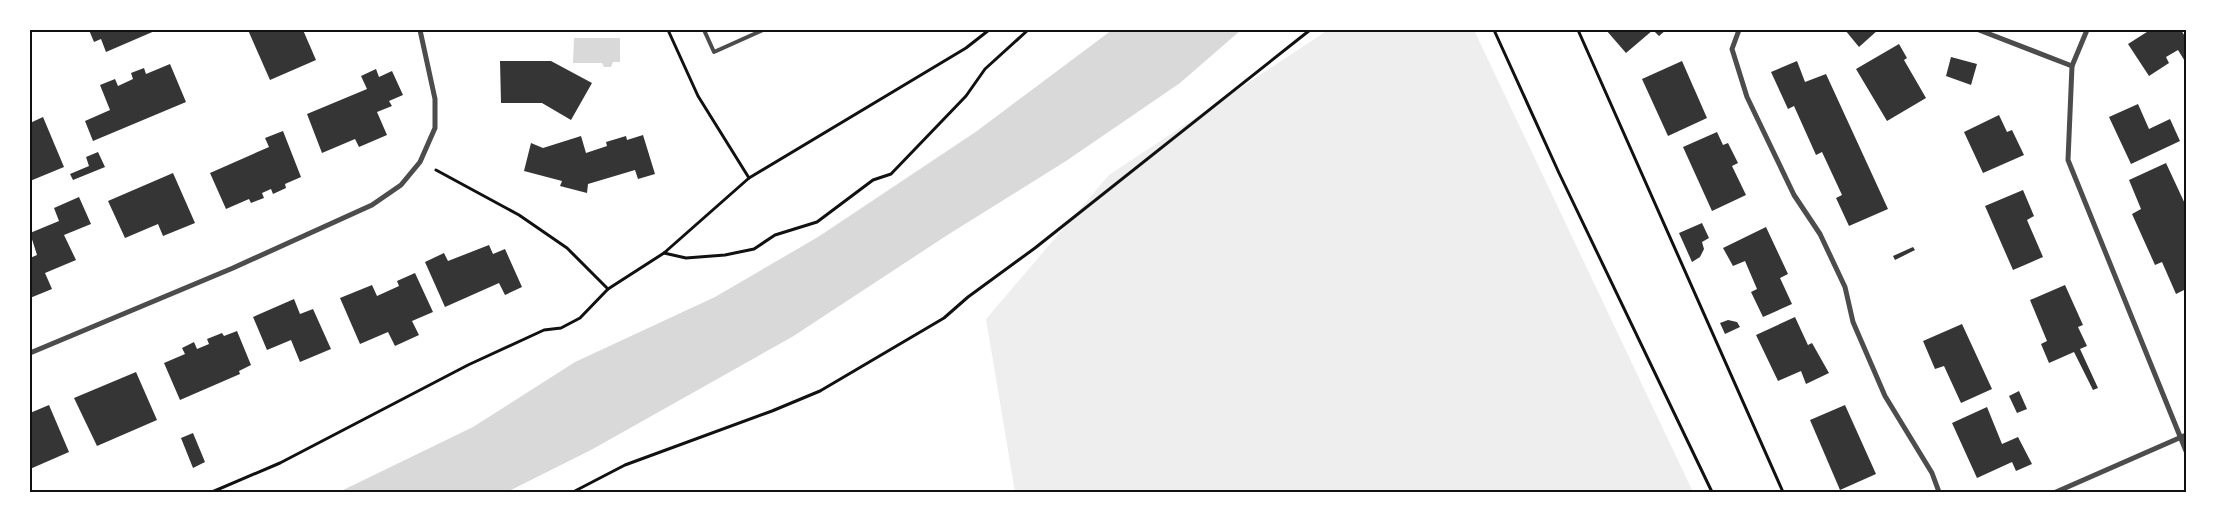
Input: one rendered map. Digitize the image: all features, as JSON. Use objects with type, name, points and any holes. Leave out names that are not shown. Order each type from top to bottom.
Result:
[{"type":"street","points":[[30,353],[233,268],[372,206],[401,185],[420,162],[435,128],[435,99],[420,30]]},
{"type":"street","points":[[1739,30],[1732,50],[1747,97],[1794,195],[1820,234],[1846,288],[1853,322],[1885,396],[1932,473],[1939,492]]},
{"type":"street","points":[[1979,30],[2072,66]]},
{"type":"street","points":[[2087,30],[2072,66],[2068,160],[2186,451]]},
{"type":"street","points":[[2056,492],[2186,435]]},
{"type":"lane","points":[[704,30],[714,52],[763,30]]},
{"type":"path","points":[[668,30],[698,96],[749,178]]},
{"type":"path","points":[[212,492],[280,463],[468,365],[544,330],[561,328],[580,318],[608,289],[664,253],[749,178],[966,48],[988,30]]},
{"type":"path","points":[[664,253],[686,258],[725,255],[754,249],[775,235],[817,222],[873,180],[892,174],[918,144],[966,96],[985,69],[1028,30]]},
{"type":"path","points":[[573,492],[625,465],[772,411],[820,391],[944,318],[968,297],[1035,248],[1310,30]]},
{"type":"path","points":[[1494,30],[1558,173],[1712,492]]},
{"type":"path","points":[[1578,30],[1783,492]]},
{"type":"path","points":[[420,162],[527,221],[567,248],[608,289]]},
{"type":"shaded area","points":[[1112,30],[1241,30],[1180,83],[1066,161],[949,234],[792,337],[591,450],[507,492],[339,492],[473,427],[575,362],[715,297],[818,237],[977,131]]},
{"type":"shaded area","points":[[1328,30],[1474,30],[1693,492],[1015,492],[986,319],[1109,175]]},
{"type":"shaded area","points":[[574,38],[620,38],[620,62],[613,62],[611,67],[604,67],[602,63],[573,63]]},
{"type":"building","points":[[89,30],[157,30],[106,52],[101,39],[94,42]]},
{"type":"building","points":[[248,30],[303,30],[316,60],[270,80]]},
{"type":"building","points":[[1606,30],[1653,30],[1626,53]]},
{"type":"building","points":[[1653,30],[1666,30],[1659,36]]},
{"type":"building","points":[[1845,30],[1878,30],[1859,47]]},
{"type":"building","points":[[2150,30],[2181,30],[2186,38],[2186,63],[2178,50],[2166,57],[2169,63],[2149,76],[2128,44]]},
{"type":"building","points":[[1899,44],[1907,58],[1904,60],[1926,98],[1887,121],[1856,69]]},
{"type":"building","points":[[1951,57],[1977,64],[1971,85],[1946,76]]},
{"type":"building","points":[[500,61],[551,61],[592,83],[571,120],[542,103],[501,103]]},
{"type":"building","points":[[1682,61],[1707,118],[1668,136],[1642,79]]},
{"type":"building","points":[[1797,61],[1805,82],[1826,74],[1888,209],[1849,226],[1836,198],[1842,195],[1822,152],[1816,155],[1794,106],[1788,109],[1771,72]]},
{"type":"building","points":[[170,64],[186,102],[93,141],[85,121],[110,110],[100,85],[115,79],[118,86],[133,79],[131,73],[144,68],[146,74]]},
{"type":"building","points":[[376,69],[379,77],[392,71],[403,95],[389,101],[392,106],[377,112],[387,135],[359,147],[355,139],[322,153],[307,114],[367,89],[361,76]]},
{"type":"building","points":[[2138,104],[2149,129],[2170,119],[2180,141],[2131,164],[2109,117]]},
{"type":"building","points":[[1999,115],[2007,132],[2012,130],[2024,155],[1983,173],[1964,132]]},
{"type":"building","points":[[43,117],[64,167],[30,181],[30,123]]},
{"type":"building","points":[[283,131],[301,177],[285,184],[286,188],[273,194],[271,189],[262,193],[264,198],[251,203],[249,199],[226,209],[210,173],[269,147],[265,138]]},
{"type":"building","points":[[1717,132],[1723,145],[1728,143],[1738,163],[1732,166],[1746,195],[1712,211],[1683,147]]},
{"type":"building","points":[[643,135],[655,174],[638,179],[635,170],[588,184],[587,193],[560,186],[562,181],[524,171],[531,143],[543,148],[581,136],[586,153],[607,146],[606,142],[626,136],[627,140]]},
{"type":"building","points":[[98,152],[105,167],[73,180],[70,174],[89,166],[86,157]]},
{"type":"building","points":[[2166,163],[2186,206],[2186,289],[2176,294],[2162,262],[2155,265],[2132,214],[2141,209],[2129,180]]},
{"type":"building","points":[[173,173],[195,223],[163,236],[158,224],[125,238],[108,201]]},
{"type":"building","points":[[2023,190],[2034,216],[2027,220],[2043,257],[2013,270],[1985,206]]},
{"type":"building","points":[[79,197],[91,224],[64,235],[76,260],[45,273],[52,289],[30,298],[30,258],[37,255],[30,233],[59,221],[54,208]]},
{"type":"building","points":[[1702,223],[1709,238],[1702,242],[1704,249],[1700,257],[1692,262],[1679,233]]},
{"type":"building","points":[[1766,227],[1788,274],[1780,278],[1792,304],[1763,317],[1751,292],[1757,289],[1745,261],[1733,266],[1723,248]]},
{"type":"building","points":[[489,245],[493,254],[505,249],[522,287],[505,295],[499,283],[445,307],[425,262],[444,253],[448,261]]},
{"type":"building","points":[[1913,247],[1915,250],[1895,260],[1893,256]]},
{"type":"building","points":[[415,273],[433,312],[412,321],[419,335],[395,346],[388,332],[360,344],[340,298],[372,285],[377,296],[399,286],[397,281]]},
{"type":"building","points":[[2065,285],[2083,325],[2078,327],[2087,346],[2080,349],[2098,388],[2093,390],[2074,352],[2049,363],[2041,344],[2047,341],[2030,300]]},
{"type":"building","points":[[294,299],[300,314],[313,309],[331,349],[300,362],[291,340],[267,350],[253,317]]},
{"type":"building","points":[[1795,317],[1813,356],[1808,345],[1812,343],[1829,373],[1806,384],[1801,371],[1778,381],[1756,335]]},
{"type":"building","points":[[1728,320],[1737,322],[1740,327],[1725,334],[1720,323]]},
{"type":"building","points":[[1962,324],[1992,389],[1961,403],[1944,366],[1935,369],[1923,341]]},
{"type":"building","points":[[237,331],[251,365],[239,371],[240,374],[180,400],[164,363],[185,354],[182,348],[194,342],[197,349],[209,344],[207,339],[222,333],[224,336]]},
{"type":"building","points":[[136,372],[157,420],[97,446],[74,398]]},
{"type":"building","points":[[2019,391],[2027,409],[2017,413],[2009,396]]},
{"type":"building","points":[[49,405],[69,452],[30,469],[30,413]]},
{"type":"building","points":[[1845,405],[1876,474],[1840,490],[1810,420]]},
{"type":"building","points":[[1987,407],[2002,444],[2018,437],[2032,464],[2016,471],[2012,462],[1977,478],[1952,423]]},
{"type":"building","points":[[193,433],[205,462],[193,468],[181,438]]}]
